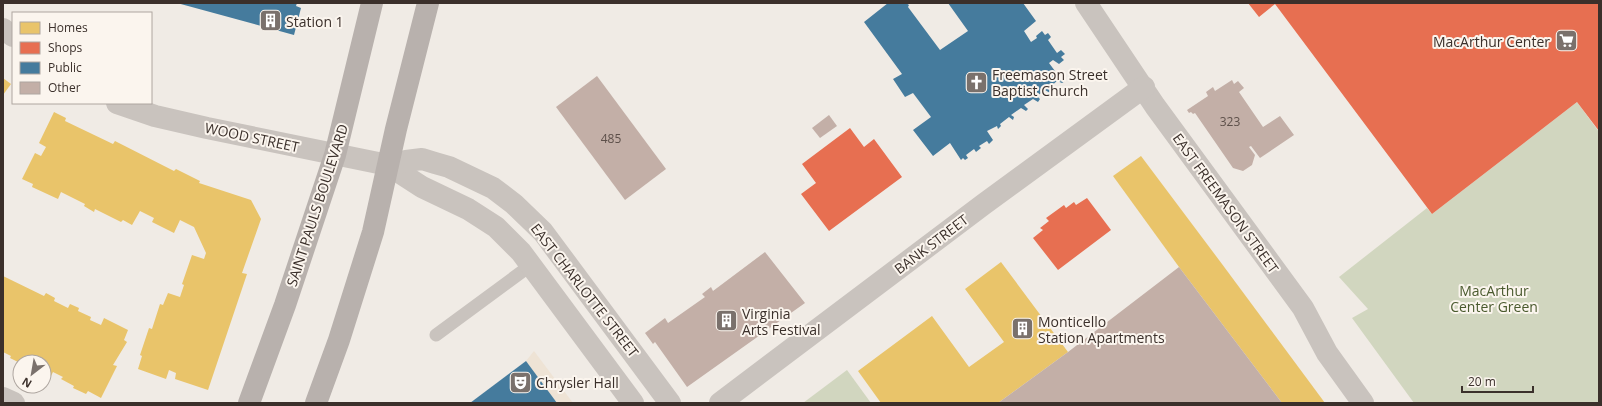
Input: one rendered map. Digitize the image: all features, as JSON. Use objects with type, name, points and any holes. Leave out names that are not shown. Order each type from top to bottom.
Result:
[{"type":"main road","name":"SAINT PAULS BOULEVARD","points":[[249,403],[285,305],[335,155],[372,3]]},
{"type":"main road","points":[[316,403],[339,340],[373,232],[396,128],[428,3]]},
{"type":"street","name":"EAST FREEMASON STREET","points":[[1086,3],[1155,106],[1303,308],[1327,353],[1363,403]]},
{"type":"street","points":[[3,29],[12,35]]},
{"type":"street","name":"BANK STREET","points":[[720,403],[984,204],[1144,88]]},
{"type":"street","name":"WOOD STREET","points":[[120,104],[155,116],[388,165]]},
{"type":"street","name":"EAST CHARLOTTE STREET","points":[[388,165],[406,160],[422,159],[449,167],[492,188],[514,204],[543,232],[670,403]]},
{"type":"street","name":"EAST CHARLOTTE STREET","points":[[388,165],[422,187],[468,209],[496,227],[521,252],[633,403]]},
{"type":"street","points":[[3,398],[14,403]]},
{"type":"lane","points":[[436,335],[531,265]]},
{"type":"green space","name":"MacArthur Center Green","points":[[1577,102],[1599,132],[1599,403],[1414,403],[1352,318],[1368,309],[1339,277],[1427,208],[1432,214]]},
{"type":"green space","points":[[847,370],[871,403],[803,403]]},
{"type":"shaded area","points":[[534,351],[573,403],[557,403],[526,361]]},
{"type":"building: Homes","points":[[3,78],[11,84],[3,95]]},
{"type":"building: Homes","points":[[54,112],[66,118],[65,121],[113,144],[115,141],[174,171],[176,169],[200,181],[199,183],[251,200],[261,219],[242,273],[247,274],[208,390],[175,379],[176,373],[169,370],[166,379],[138,369],[142,356],[140,355],[149,328],[152,329],[160,304],[163,305],[168,293],[180,297],[184,285],[182,284],[192,255],[204,259],[206,253],[194,227],[180,220],[174,233],[152,222],[154,218],[140,211],[132,225],[123,220],[121,222],[95,209],[94,212],[84,206],[85,204],[61,192],[58,199],[32,187],[33,184],[22,179],[35,153],[41,156],[46,147],[39,143]]},
{"type":"building: Homes","name":"Monticello Station Apartments","points":[[1141,156],[1325,403],[1282,403],[1179,267],[1113,176]]},
{"type":"building: Homes","name":"Monticello Station Apartments","points":[[1001,262],[1068,352],[998,403],[881,403],[858,371],[932,316],[969,367],[1004,342],[965,289]]},
{"type":"building: Homes","points":[[3,276],[44,296],[46,293],[55,298],[54,301],[68,308],[70,304],[79,308],[78,311],[91,317],[90,320],[101,325],[104,318],[128,330],[124,340],[127,342],[113,365],[117,366],[101,398],[88,391],[86,394],[73,388],[74,386],[61,379],[63,377],[53,372],[52,374],[52,354],[12,354],[12,359],[10,358],[11,356],[3,352]]},
{"type":"building: Shops","points":[[1248,3],[1599,3],[1599,131],[1577,102],[1432,214],[1275,4],[1259,17]]},
{"type":"building: Shops","points":[[850,128],[864,147],[874,139],[902,177],[829,231],[801,194],[816,183],[802,164]]},
{"type":"building: Shops","points":[[1087,198],[1111,230],[1058,270],[1033,238],[1043,230],[1040,228],[1049,221],[1046,218],[1064,205],[1066,208],[1074,202],[1076,205]]},
{"type":"building: Public","name":"Station 1","points":[[177,3],[297,3],[296,6],[301,8],[294,35]]},
{"type":"building: Public","name":"Freemason Street Baptist Church","points":[[888,3],[906,3],[909,5],[908,7],[940,50],[968,31],[948,3],[1023,3],[1036,21],[1024,31],[1031,42],[1037,38],[1036,36],[1042,31],[1045,35],[1048,33],[1051,37],[1048,40],[1057,53],[1061,50],[1065,54],[1061,57],[1064,60],[1059,64],[1053,60],[1049,63],[1058,75],[1062,73],[1065,75],[1061,78],[1065,81],[1062,83],[1057,81],[1050,87],[1052,91],[1050,93],[1045,90],[1037,96],[1040,99],[1038,102],[1033,99],[1024,105],[1028,109],[1026,111],[1021,108],[1011,115],[1014,117],[1013,120],[1009,117],[1000,124],[1001,126],[998,129],[997,126],[987,131],[993,140],[989,144],[987,141],[979,146],[981,148],[976,152],[974,149],[966,155],[968,158],[965,160],[963,158],[961,160],[950,143],[933,156],[913,130],[931,117],[913,93],[905,97],[893,79],[902,74],[864,22]]},
{"type":"building: Public","name":"Chrysler Hall","points":[[526,361],[557,403],[470,403]]},
{"type":"building: Other","points":[[597,76],[666,169],[625,200],[556,107]]},
{"type":"building: Other","points":[[1232,80],[1234,84],[1238,81],[1244,88],[1239,92],[1263,127],[1280,116],[1294,135],[1260,158],[1251,146],[1249,147],[1255,155],[1252,165],[1243,171],[1233,168],[1195,113],[1189,113],[1187,110],[1208,96],[1206,92],[1213,87],[1215,91]]},
{"type":"building: Other","points":[[829,115],[837,126],[820,138],[812,128]]},
{"type":"building: Other","name":"Virginia Arts Festival","points":[[765,252],[805,303],[687,387],[655,342],[653,344],[645,333],[665,318],[668,323],[705,297],[702,294],[711,287],[713,291]]},
{"type":"building: Other","points":[[1179,267],[1282,403],[998,403],[1068,352]]},
{"type":"place","name":"Station 1","points":[[270,21]]},
{"type":"place","name":"MacArthur Center","points":[[1566,41]]},
{"type":"place","name":"Freemason Street Baptist Church","points":[[976,82]]},
{"type":"place","name":"Virginia Arts Festival","points":[[726,321]]},
{"type":"place","name":"Monticello Station Apartments","points":[[1023,329]]},
{"type":"place","name":"Chrysler Hall","points":[[520,382]]}]
